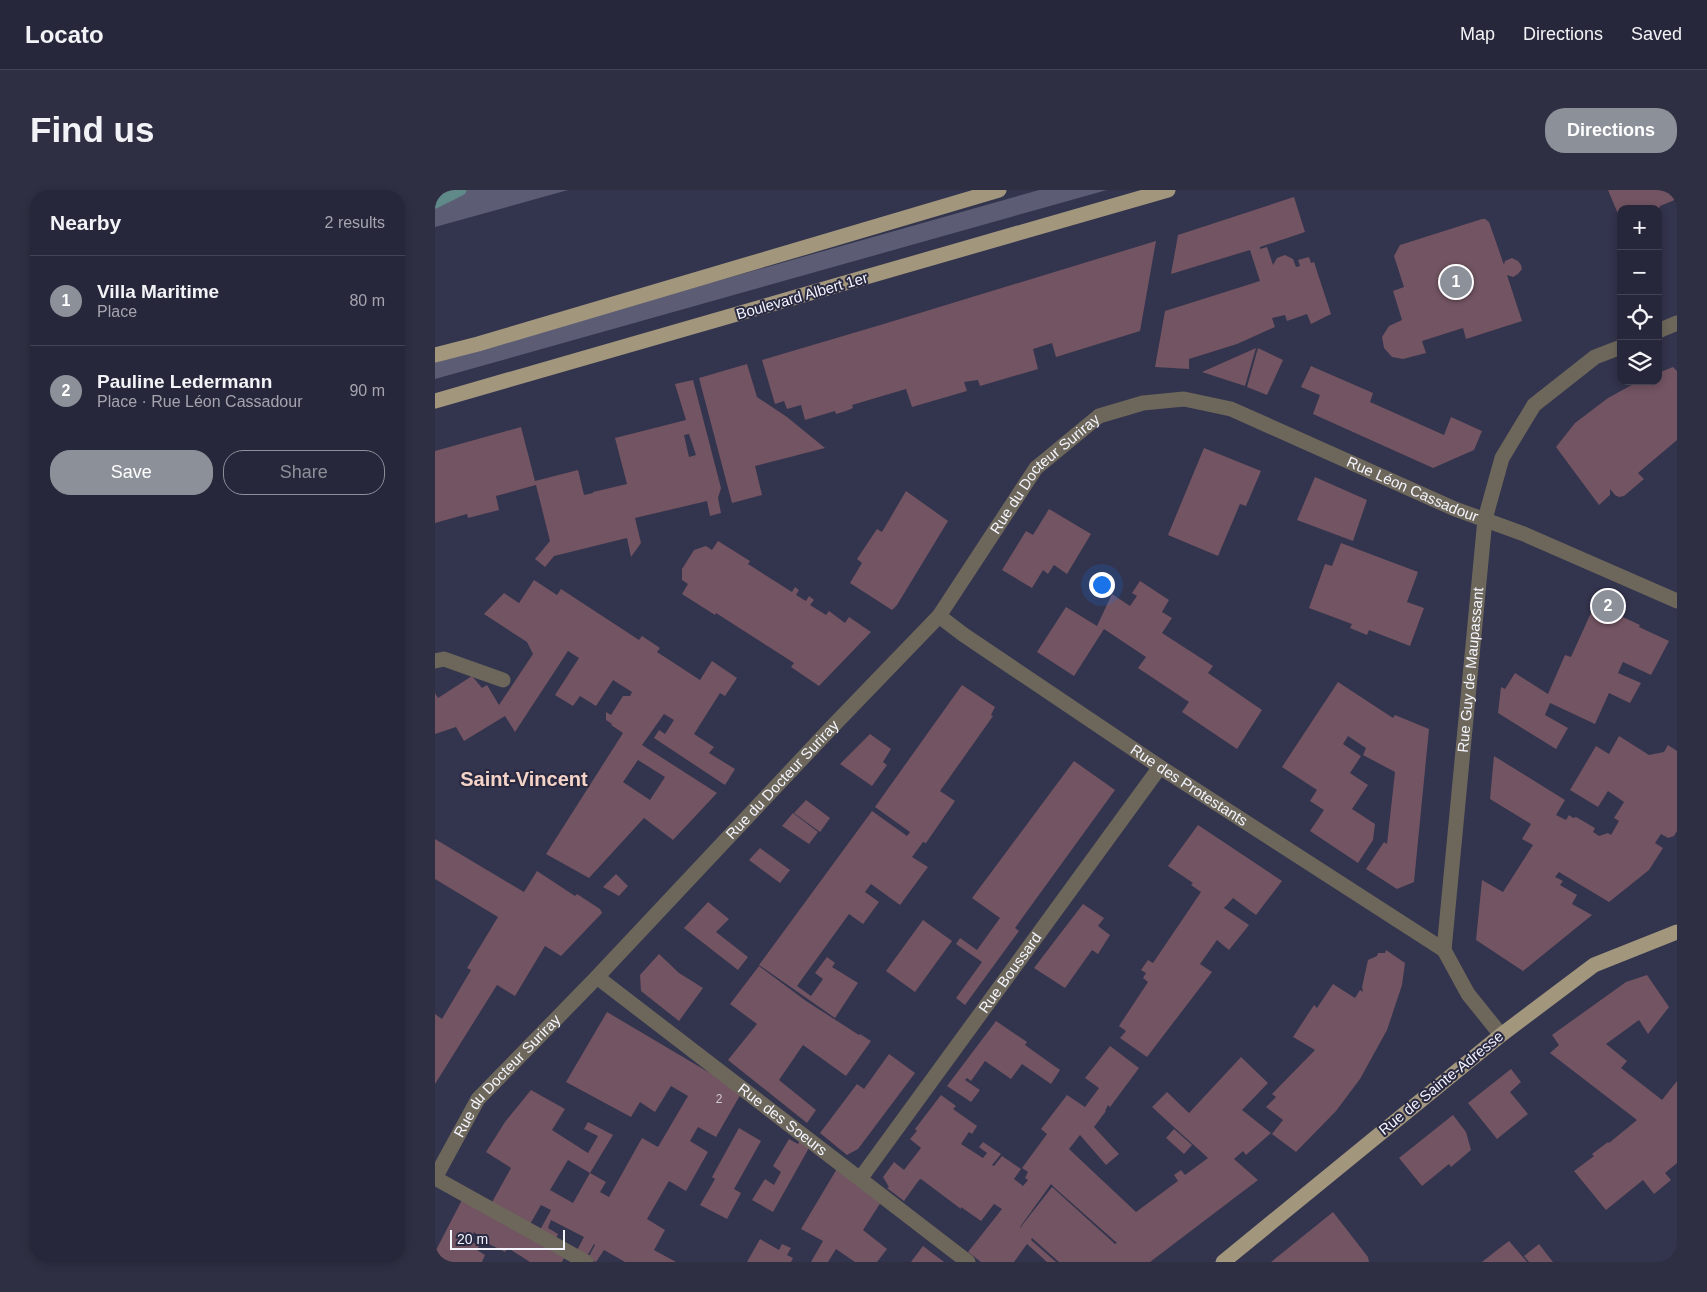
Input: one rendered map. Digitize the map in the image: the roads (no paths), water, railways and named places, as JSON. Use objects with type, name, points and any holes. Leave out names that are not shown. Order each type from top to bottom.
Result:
[{"type":"main road","points":[[435,355],[478,344],[999,190]]},
{"type":"main road","name":"Boulevard Albert 1er","points":[[435,401],[479,390],[1168,190]]},
{"type":"main road","name":"Rue de Sainte-Adresse","points":[[1223,1262],[1501,1035],[1594,965],[1677,932]]},
{"type":"street","points":[[1662,329],[1677,323]]},
{"type":"street","name":"Rue Guy de Maupassant","points":[[1444,950],[1485,519],[1502,458],[1534,405],[1595,358],[1617,349]]},
{"type":"street","name":"Rue Léon Cassadour","points":[[1143,403],[1184,399],[1231,409],[1455,509],[1524,534],[1677,601]]},
{"type":"street","name":"Rue du Docteur Suriray","points":[[435,1178],[478,1099],[597,977],[939,616],[1036,468],[1099,416],[1143,403]]},
{"type":"street","name":"Rue des Protestants","points":[[939,616],[964,635],[1160,767],[1444,950]]},
{"type":"street","points":[[435,661],[445,659],[503,680]]},
{"type":"street","name":"Rue Boussard","points":[[860,1179],[1160,767]]},
{"type":"street","points":[[1444,950],[1468,994],[1501,1035]]},
{"type":"street","name":"Rue des Soeurs","points":[[597,977],[968,1262]]},
{"type":"street","points":[[435,1178],[586,1262]]},
{"type":"waterway","points":[[435,203],[461,190]]},
{"type":"place","name":"Villa Maritime","points":[[1456,282]]},
{"type":"place","name":"Pauline Ledermann","points":[[1608,606]]},
{"type":"district","name":"Saint-Vincent","points":[[524,779]]}]
